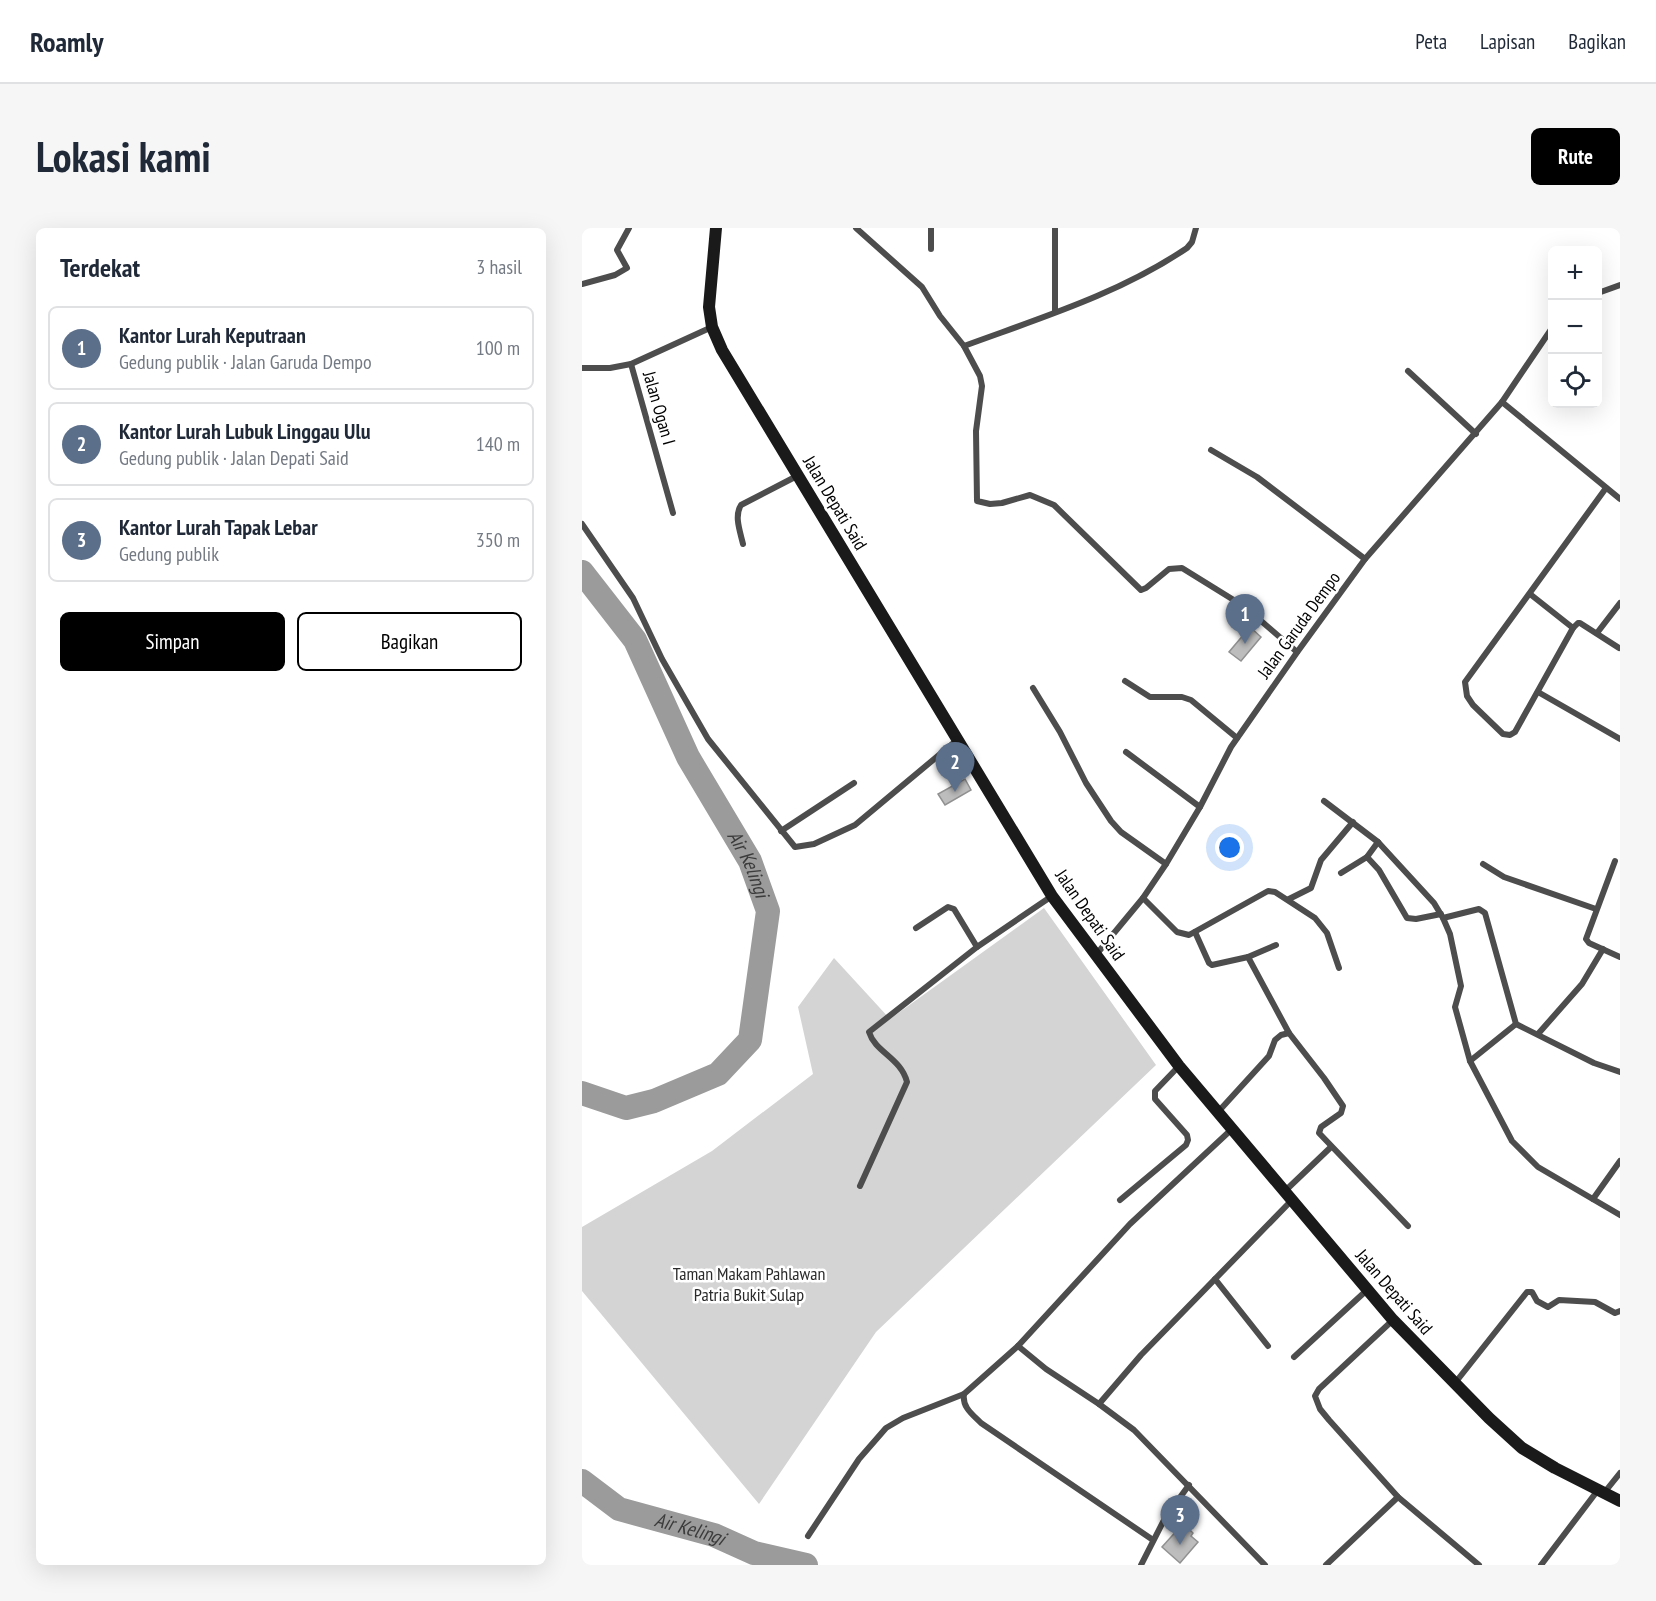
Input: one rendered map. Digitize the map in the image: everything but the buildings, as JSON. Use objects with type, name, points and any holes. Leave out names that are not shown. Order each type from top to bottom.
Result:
[{"type":"main road","name":"Jalan Depati Said","points":[[716,228],[709,307],[712,327],[722,350],[796,476],[1052,896],[1179,1066],[1393,1320],[1489,1419],[1522,1448],[1555,1468],[1620,1501]]},
{"type":"street","points":[[582,284],[615,275],[627,268],[617,250],[629,228]]},
{"type":"street","points":[[856,228],[922,287],[940,316],[964,346],[982,386],[976,431],[977,501],[990,504],[1030,495],[1037,496],[1054,505],[1141,590],[1169,569],[1182,568],[1245,607],[1296,652]]},
{"type":"street","points":[[931,228],[931,249]]},
{"type":"street","points":[[1055,228],[1055,312]]},
{"type":"street","points":[[964,346],[1110,291],[1183,250],[1192,242],[1196,228]]},
{"type":"street","points":[[1602,292],[1620,285]]},
{"type":"street","name":"Jalan Ogan I","points":[[673,513],[631,364],[712,327]]},
{"type":"street","name":"Jalan Garuda Dempo","points":[[1095,956],[1143,898],[1166,864],[1237,738],[1296,652],[1365,559],[1502,402],[1548,334]]},
{"type":"street","points":[[582,368],[610,368],[631,364]]},
{"type":"street","points":[[1408,371],[1476,434]]},
{"type":"street","points":[[1502,402],[1620,499]]},
{"type":"street","points":[[1211,450],[1257,477],[1365,559]]},
{"type":"street","points":[[743,543],[737,519],[737,511],[741,505],[796,476]]},
{"type":"street","points":[[1606,488],[1465,682],[1465,689],[1473,705],[1503,734],[1510,735],[1515,732],[1573,628],[1580,623],[1619,648]]},
{"type":"street","points":[[582,524],[633,598],[662,659],[708,739],[795,847],[805,847],[855,825],[957,740]]},
{"type":"street","points":[[1530,594],[1573,628]]},
{"type":"street","points":[[1597,633],[1620,603]]},
{"type":"street","points":[[1125,681],[1150,697],[1182,697],[1191,700],[1237,738]]},
{"type":"street","points":[[1033,688],[1060,732],[1086,783],[1111,821],[1121,832],[1166,864]]},
{"type":"street","points":[[1538,692],[1620,739]]},
{"type":"street","points":[[1126,752],[1200,807]]},
{"type":"street","points":[[781,831],[854,783]]},
{"type":"street","points":[[1324,801],[1378,842],[1434,903],[1442,916],[1450,934],[1461,986],[1455,1007],[1470,1061],[1512,1142],[1538,1167],[1620,1215]]},
{"type":"street","points":[[1289,899],[1311,888],[1321,860],[1353,822]]},
{"type":"street","points":[[1341,873],[1367,857],[1378,842]]},
{"type":"street","points":[[1367,857],[1379,870],[1407,918],[1442,916],[1479,909],[1485,913],[1516,1024],[1594,1063],[1620,1072]]},
{"type":"street","points":[[1615,861],[1586,940],[1620,957]]},
{"type":"street","points":[[1483,864],[1504,877],[1596,909]]},
{"type":"street","points":[[1143,898],[1177,932],[1190,935],[1268,891],[1275,892],[1315,918],[1327,933],[1339,968]]},
{"type":"street","points":[[860,1186],[907,1082],[904,1071],[873,1041],[869,1032],[977,947],[1052,896]]},
{"type":"street","points":[[916,928],[948,907],[954,909],[977,947]]},
{"type":"street","points":[[1195,932],[1212,965],[1248,957],[1276,945]]},
{"type":"street","points":[[1538,1034],[1582,984],[1604,949]]},
{"type":"street","points":[[1248,957],[1289,1033],[1324,1078],[1342,1106],[1341,1113],[1321,1127],[1321,1136],[1355,1168],[1408,1226]]},
{"type":"street","points":[[1470,1061],[1516,1024]]},
{"type":"street","points":[[1218,1112],[1269,1056],[1275,1040],[1289,1033]]},
{"type":"street","points":[[1120,1200],[1188,1140],[1187,1135],[1154,1095],[1155,1091],[1179,1066]]},
{"type":"street","points":[[808,1536],[859,1459],[886,1428],[903,1418],[964,1394],[1018,1346],[1130,1224],[1233,1128]]},
{"type":"street","points":[[1100,1404],[1141,1354],[1215,1279],[1331,1147]]},
{"type":"street","points":[[1593,1199],[1620,1161]]},
{"type":"street","points":[[1215,1279],[1268,1346]]},
{"type":"street","points":[[1294,1357],[1367,1290]]},
{"type":"street","points":[[1454,1383],[1527,1292],[1532,1292],[1537,1301],[1548,1307],[1556,1301],[1564,1300],[1595,1302],[1615,1313],[1620,1311]]},
{"type":"street","points":[[1393,1320],[1319,1389],[1315,1396],[1329,1420],[1398,1497],[1479,1565]]},
{"type":"street","points":[[1018,1346],[1134,1430],[1265,1565]]},
{"type":"street","points":[[964,1394],[963,1400],[967,1410],[981,1423],[1153,1540]]},
{"type":"street","points":[[1541,1565],[1601,1491],[1620,1473]]},
{"type":"street","points":[[1141,1565],[1165,1518],[1189,1485]]},
{"type":"street","points":[[1326,1565],[1398,1497]]},
{"type":"green space","name":"Taman Makam Pahlawan Patria Bukit Sulap","points":[[1044,908],[1156,1065],[876,1332],[759,1504],[582,1291],[582,1227],[712,1151],[813,1074],[798,1007],[834,958],[890,1019]]},
{"type":"waterway","name":"Air Kelingi","points":[[582,572],[635,640],[688,757],[750,861],[768,911],[750,1040],[718,1074],[654,1101],[626,1108],[582,1093]]},
{"type":"waterway","name":"Air Kelingi","points":[[582,1481],[619,1509],[714,1535],[754,1553],[806,1565]]},
{"type":"place","name":"Kantor Lurah Keputraan","points":[[1245,644]]},
{"type":"place","name":"Kantor Lurah Lubuk Linggau Ulu","points":[[955,792]]},
{"type":"place","name":"Kantor Lurah Tapak Lebar","points":[[1180,1545]]}]
